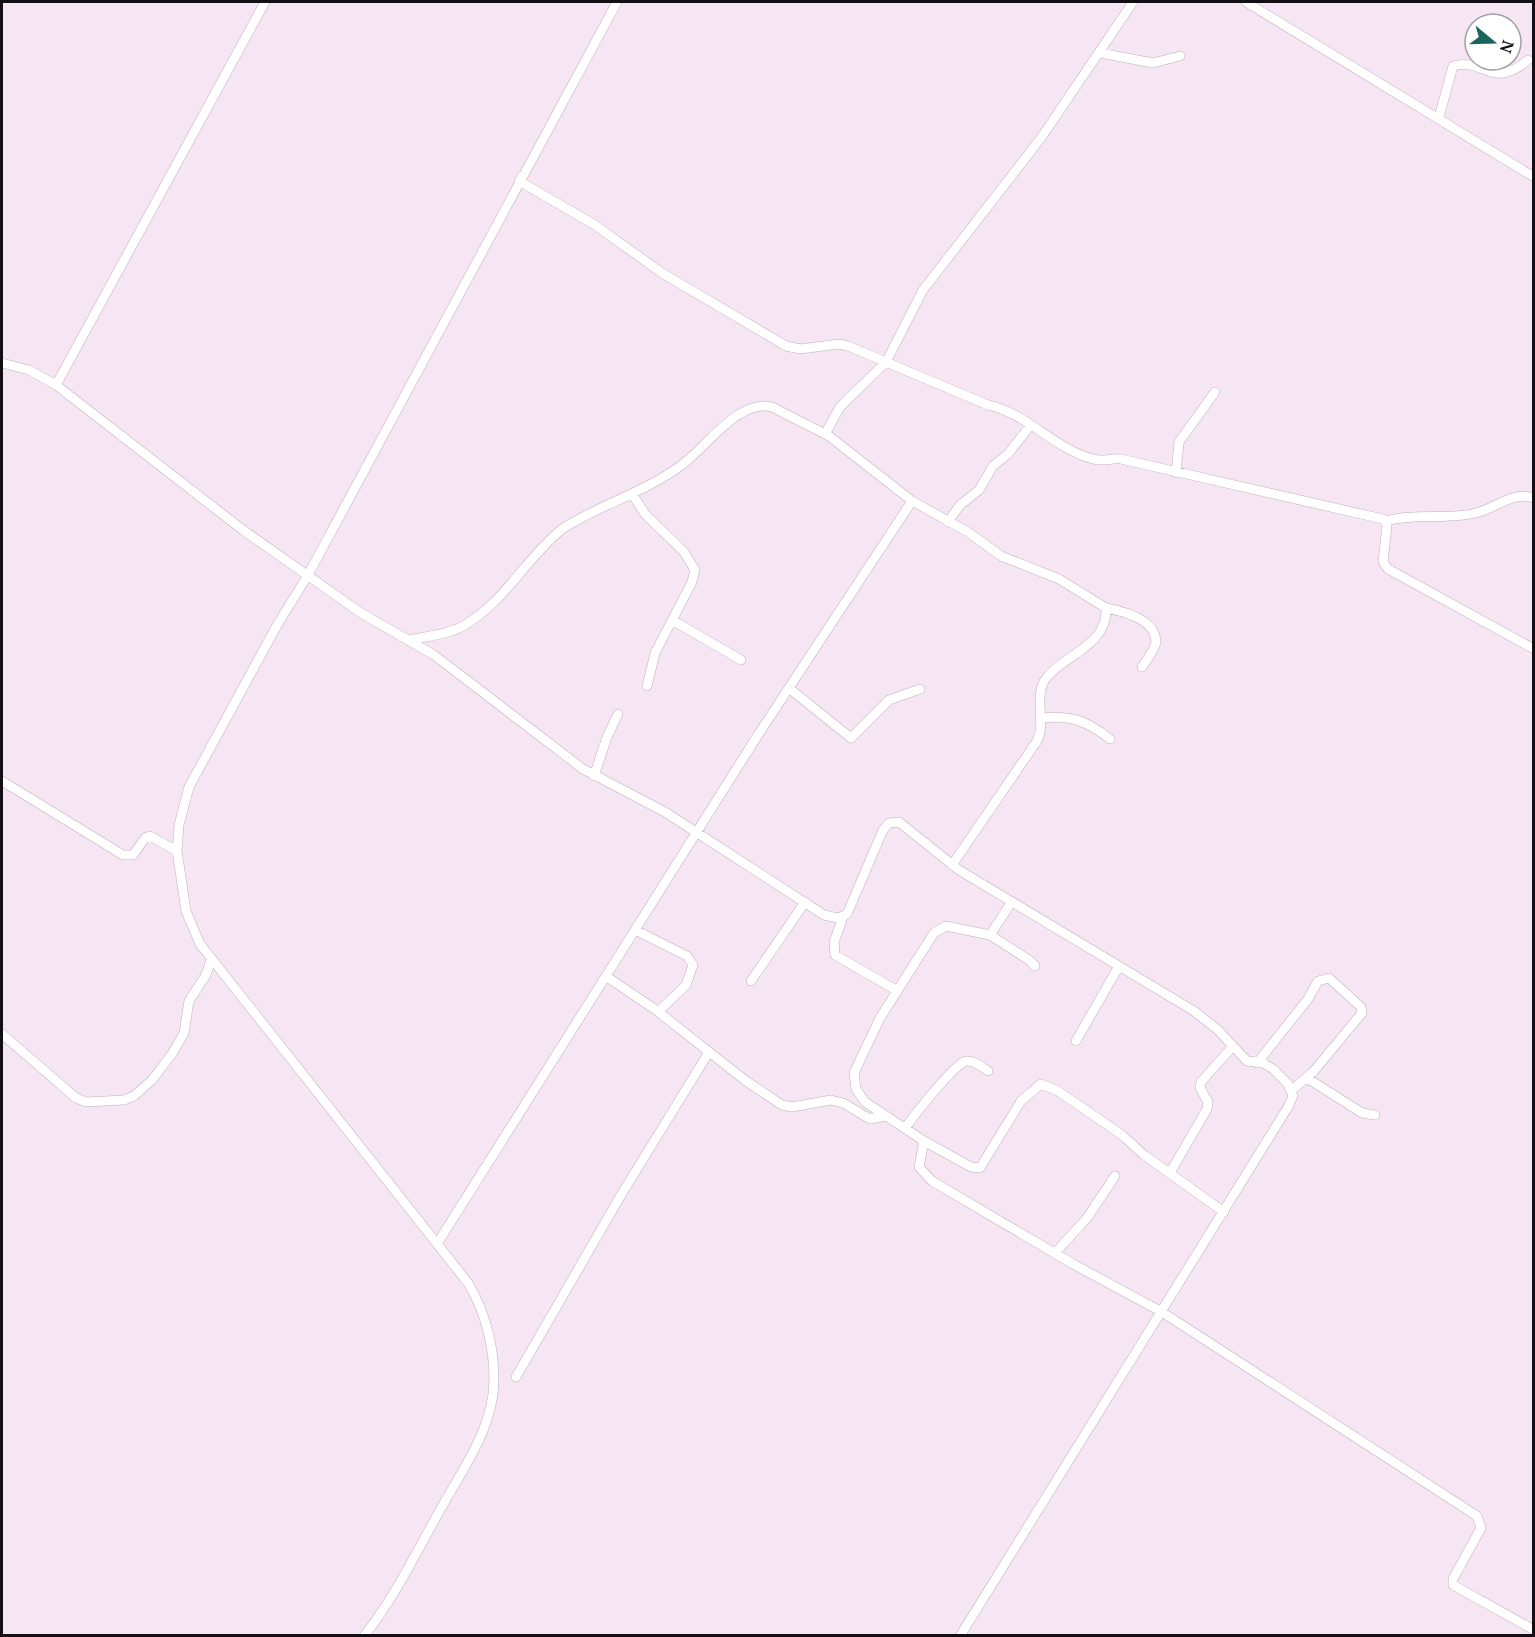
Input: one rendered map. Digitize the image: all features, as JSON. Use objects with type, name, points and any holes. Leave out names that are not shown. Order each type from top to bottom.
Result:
[{"type":"street","points":[[56,385],[265,2]]},
{"type":"street","points":[[364,1635],[410,1566],[468,1461],[483,1427],[493,1394],[494,1376],[483,1313],[468,1283],[211,960],[193,932],[186,912],[177,851],[179,825],[189,788],[276,627],[308,575],[616,2]]},
{"type":"street","points":[[825,434],[840,407],[886,362],[923,290],[1027,157],[1133,2]]},
{"type":"street","points":[[1246,2],[1533,177]]},
{"type":"street","points":[[1100,53],[1153,63],[1180,56]]},
{"type":"street","points":[[1435,116],[1453,66],[1503,74],[1514,72],[1528,60]]},
{"type":"street","points":[[522,180],[595,225],[662,273],[786,346],[800,349],[839,344],[988,405],[1001,407],[1030,426],[1091,459],[1121,459],[1386,521],[1404,517],[1468,514],[1518,495],[1533,498]]},
{"type":"street","points":[[2,363],[29,370],[56,385],[190,490],[361,613],[434,655],[594,776],[665,812],[832,918],[843,917]]},
{"type":"street","points":[[1176,473],[1179,442],[1215,392]]},
{"type":"street","points":[[409,640],[460,627],[472,620],[495,602],[548,540],[562,528],[633,495],[684,463],[745,410],[753,406],[772,407],[825,434],[912,501],[968,532],[1011,561],[1059,579],[1106,608],[1136,616],[1150,628],[1156,641],[1142,666]]},
{"type":"street","points":[[948,522],[960,505],[979,490],[993,466],[1008,454],[1030,426]]},
{"type":"street","points":[[633,495],[645,514],[684,552],[695,570],[692,582],[655,653],[647,686]]},
{"type":"street","points":[[437,1244],[698,832],[912,501]]},
{"type":"street","points":[[1386,521],[1382,556],[1388,569],[1533,649]]},
{"type":"street","points":[[952,865],[1037,741],[1042,718],[1041,692],[1045,679],[1092,641],[1105,618],[1106,608]]},
{"type":"street","points":[[672,620],[741,660]]},
{"type":"street","points":[[790,689],[851,738],[889,700],[920,689]]},
{"type":"street","points":[[594,776],[607,737],[618,714]]},
{"type":"street","points":[[1042,718],[1072,717],[1089,724],[1110,739]]},
{"type":"street","points":[[2,781],[127,856],[133,855],[145,838],[150,836],[177,851]]},
{"type":"street","points":[[896,990],[835,955],[834,942],[883,830],[889,823],[903,824],[952,865],[1011,903],[1194,1011],[1233,1046],[1246,1061],[1273,1069],[1292,1090],[1292,1100],[1288,1107],[960,1635]]},
{"type":"street","points":[[750,981],[805,902]]},
{"type":"street","points":[[990,935],[1011,903]]},
{"type":"street","points":[[1035,966],[990,935],[946,926],[938,928],[896,990],[869,1039],[854,1073],[856,1089],[861,1098],[924,1141],[971,1167],[980,1168],[1021,1101],[1041,1084],[1058,1091],[1122,1135],[1144,1155],[1170,1171],[1224,1212]]},
{"type":"street","points":[[637,931],[687,956],[693,964],[686,985],[658,1012]]},
{"type":"street","points":[[2,1034],[81,1101],[124,1100],[144,1088],[172,1054],[184,1034],[189,1001],[206,975],[211,960]]},
{"type":"street","points":[[1076,1041],[1119,966]]},
{"type":"street","points":[[607,977],[658,1012],[782,1106],[792,1107],[831,1100],[843,1103],[870,1119],[885,1116]]},
{"type":"street","points":[[1257,1063],[1308,999],[1318,981],[1329,978],[1362,1011],[1307,1078],[1292,1090]]},
{"type":"street","points":[[1170,1171],[1207,1109],[1208,1102],[1200,1088],[1201,1082],[1233,1046]]},
{"type":"street","points":[[516,1377],[621,1195],[709,1052]]},
{"type":"street","points":[[905,1128],[929,1096],[962,1063],[971,1062],[988,1071]]},
{"type":"street","points":[[1307,1078],[1354,1109],[1375,1115]]},
{"type":"street","points":[[924,1141],[919,1167],[923,1174],[1055,1253],[1162,1312],[1477,1516],[1481,1528],[1453,1579],[1453,1585],[1533,1630]]},
{"type":"street","points":[[1055,1253],[1087,1218],[1115,1176]]}]
